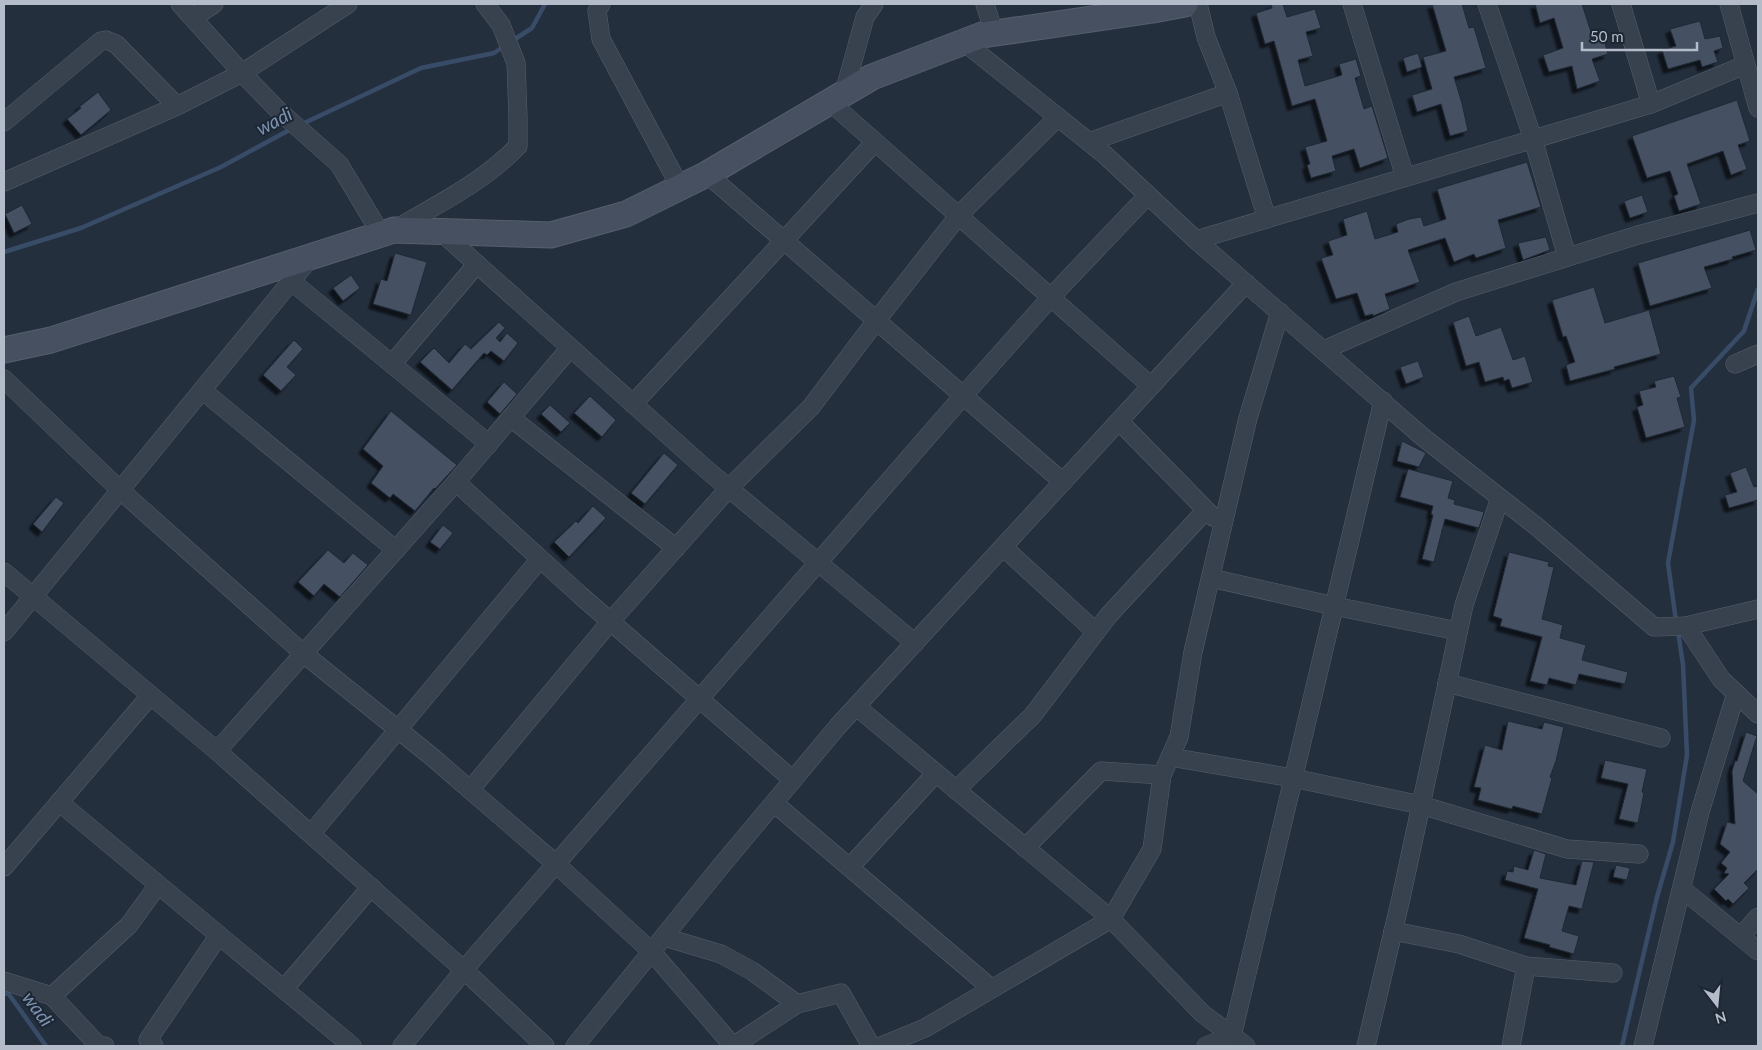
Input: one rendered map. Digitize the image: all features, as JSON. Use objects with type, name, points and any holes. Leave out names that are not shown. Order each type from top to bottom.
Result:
[{"type":"street","points":[[180,4],[278,110],[339,164],[388,232]]},
{"type":"street","points":[[194,17],[214,4]]},
{"type":"street","points":[[4,182],[177,106],[242,73],[348,4]]},
{"type":"street","points":[[4,350],[51,340],[388,232],[462,189],[503,161],[518,146],[516,62],[501,24],[485,4]]},
{"type":"street","points":[[601,4],[597,11],[601,39],[680,187]]},
{"type":"street","points":[[837,97],[866,17],[874,4]]},
{"type":"street","points":[[980,36],[985,4]]},
{"type":"street","points":[[388,232],[440,231],[551,235],[626,214],[706,174],[872,77],[980,36],[1185,4]]},
{"type":"street","points":[[1198,4],[1206,38],[1228,94],[1267,219]]},
{"type":"street","points":[[1352,4],[1405,177]]},
{"type":"street","points":[[1487,4],[1533,139],[1567,257]]},
{"type":"street","points":[[1621,4],[1651,104]]},
{"type":"street","points":[[1729,4],[1758,108]]},
{"type":"street","points":[[980,36],[1058,117],[1089,142],[1196,240],[1424,438],[1536,526],[1654,627],[1686,626],[1758,609]]},
{"type":"street","points":[[4,122],[101,41],[106,40],[116,44],[177,106]]},
{"type":"street","points":[[1196,240],[1651,104],[1745,65]]},
{"type":"street","points":[[1089,142],[1228,94]]},
{"type":"street","points":[[837,97],[875,142],[1151,386]]},
{"type":"street","points":[[470,790],[610,622],[728,488],[811,407],[959,216],[1058,117]]},
{"type":"street","points":[[633,404],[875,142]]},
{"type":"street","points":[[706,174],[1063,482]]},
{"type":"street","points":[[402,1046],[464,970],[963,396],[1051,297],[1148,195]]},
{"type":"street","points":[[1324,350],[1456,292],[1638,235],[1758,203]]},
{"type":"street","points":[[440,231],[728,488],[915,643]]},
{"type":"street","points":[[4,632],[312,256]]},
{"type":"street","points":[[392,364],[477,264]]},
{"type":"street","points":[[291,281],[489,444]]},
{"type":"street","points":[[575,1046],[793,780],[857,707],[1246,283]]},
{"type":"street","points":[[881,1046],[925,1028],[1111,919],[1152,849],[1162,775],[1179,737],[1192,652],[1248,418],[1280,312]]},
{"type":"street","points":[[217,751],[456,482],[570,348]]},
{"type":"street","points":[[1735,364],[1758,354]]},
{"type":"street","points":[[4,379],[120,490],[304,654],[397,729],[556,864],[652,952],[733,1046],[796,1004],[841,993],[871,1046]]},
{"type":"street","points":[[202,390],[396,550]]},
{"type":"street","points":[[1239,1041],[1293,778],[1383,402]]},
{"type":"street","points":[[511,418],[676,548]]},
{"type":"street","points":[[1119,421],[1223,527]]},
{"type":"street","points":[[456,482],[610,622],[793,780]]},
{"type":"street","points":[[1366,1046],[1464,605],[1500,498]]},
{"type":"street","points":[[956,790],[1033,715],[1108,616],[1206,510]]},
{"type":"street","points":[[1003,547],[1096,632]]},
{"type":"street","points":[[311,834],[540,559]]},
{"type":"street","points":[[4,572],[217,751],[464,970],[544,1046]]},
{"type":"street","points":[[1211,578],[1334,606],[1458,631]]},
{"type":"street","points":[[1686,626],[1721,679],[1758,714]]},
{"type":"street","points":[[1447,683],[1661,738]]},
{"type":"street","points":[[1644,1046],[1700,812],[1736,693]]},
{"type":"street","points":[[4,867],[150,696]]},
{"type":"street","points":[[857,707],[1111,919],[1203,1014],[1239,1041]]},
{"type":"street","points":[[1170,757],[1293,778],[1421,805],[1567,848],[1639,854]]},
{"type":"street","points":[[1025,848],[1101,771],[1162,775]]},
{"type":"street","points":[[850,867],[936,772]]},
{"type":"street","points":[[59,802],[352,1046]]},
{"type":"street","points":[[774,803],[991,988]]},
{"type":"street","points":[[52,996],[129,925],[158,885]]},
{"type":"street","points":[[284,989],[371,887]]},
{"type":"street","points":[[1682,889],[1758,950]]},
{"type":"street","points":[[1740,936],[1758,917]]},
{"type":"street","points":[[1393,931],[1459,944],[1526,966],[1613,973]]},
{"type":"street","points":[[154,1046],[148,1040],[219,935]]},
{"type":"street","points":[[664,937],[721,954],[752,971],[796,1004]]},
{"type":"street","points":[[1511,1046],[1526,966]]},
{"type":"street","points":[[4,981],[52,996],[99,1046],[105,1046]]},
{"type":"street","points":[[1206,1046],[1239,1041]]},
{"type":"building","points":[[1271,4],[1283,4],[1287,17],[1315,9],[1321,28],[1306,32],[1313,56],[1298,60],[1305,86],[1342,75],[1339,64],[1356,59],[1361,76],[1355,78],[1364,109],[1372,106],[1388,158],[1360,168],[1354,149],[1332,156],[1336,171],[1311,178],[1307,165],[1310,164],[1305,147],[1327,141],[1315,99],[1292,106],[1274,41],[1265,44],[1256,13],[1272,8]]},
{"type":"building","points":[[1432,4],[1462,4],[1469,28],[1474,27],[1486,68],[1454,77],[1468,131],[1450,136],[1441,104],[1417,112],[1412,95],[1432,89],[1423,57],[1446,51]]},
{"type":"building","points":[[1535,4],[1582,4],[1591,32],[1601,29],[1608,54],[1592,59],[1600,81],[1577,89],[1572,66],[1549,72],[1543,55],[1563,48],[1554,18],[1540,23]]},
{"type":"building","points":[[1700,21],[1705,39],[1720,36],[1723,48],[1714,51],[1718,62],[1702,67],[1700,60],[1668,69],[1662,50],[1676,46],[1670,29]]},
{"type":"building","points":[[1418,53],[1422,67],[1407,72],[1403,58]]},
{"type":"building","points":[[98,92],[111,110],[81,135],[67,119]]},
{"type":"building","points":[[1737,100],[1750,141],[1738,145],[1747,169],[1731,175],[1723,151],[1687,164],[1701,204],[1679,211],[1674,196],[1678,194],[1670,171],[1647,178],[1632,136]]},
{"type":"building","points":[[1527,162],[1541,207],[1498,220],[1506,248],[1476,258],[1474,254],[1454,262],[1445,238],[1408,250],[1420,282],[1385,294],[1390,309],[1373,316],[1373,314],[1365,316],[1357,293],[1336,299],[1321,258],[1333,255],[1328,241],[1347,235],[1343,219],[1367,211],[1375,239],[1398,232],[1396,224],[1409,219],[1421,217],[1424,226],[1446,219],[1437,189]]},
{"type":"building","points":[[1642,195],[1648,212],[1630,218],[1624,201]]},
{"type":"building","points":[[22,205],[32,224],[14,233],[5,214]]},
{"type":"building","points":[[1750,230],[1756,250],[1704,267],[1712,288],[1650,306],[1638,263]]},
{"type":"building","points":[[1546,237],[1550,250],[1523,260],[1518,243]]},
{"type":"building","points":[[395,253],[427,262],[411,315],[373,304],[381,279],[387,281]]},
{"type":"building","points":[[351,275],[360,288],[343,301],[333,288]]},
{"type":"building","points":[[1594,287],[1605,323],[1649,310],[1661,354],[1570,381],[1566,365],[1575,362],[1566,336],[1563,337],[1552,300]]},
{"type":"building","points":[[1469,316],[1476,336],[1501,327],[1513,360],[1525,356],[1533,382],[1512,388],[1509,379],[1504,381],[1503,377],[1485,382],[1479,362],[1466,366],[1453,322]]},
{"type":"building","points":[[499,322],[505,328],[496,338],[500,342],[507,333],[518,343],[504,361],[491,351],[487,355],[484,353],[452,390],[420,362],[434,348],[449,363],[465,344],[471,349]]},
{"type":"building","points":[[294,340],[303,349],[287,367],[296,375],[281,391],[263,375]]},
{"type":"building","points":[[1418,361],[1424,377],[1406,384],[1400,367]]},
{"type":"building","points":[[1674,376],[1681,397],[1677,398],[1685,427],[1646,438],[1637,407],[1643,405],[1639,391],[1656,387],[1654,381]]},
{"type":"building","points":[[504,382],[517,394],[500,414],[487,402]]},
{"type":"building","points":[[590,396],[616,420],[602,437],[574,413]]},
{"type":"building","points":[[550,405],[570,423],[561,432],[541,414]]},
{"type":"building","points":[[391,411],[457,465],[415,511],[393,494],[390,498],[371,483],[383,466],[363,449]]},
{"type":"building","points":[[1402,441],[1426,453],[1419,467],[1397,461]]},
{"type":"building","points":[[664,453],[678,465],[645,504],[631,493]]},
{"type":"building","points":[[1746,467],[1754,487],[1758,486],[1758,500],[1729,508],[1725,495],[1737,492],[1730,473]]},
{"type":"building","points":[[1408,469],[1453,481],[1448,498],[1455,500],[1454,504],[1484,512],[1479,528],[1445,519],[1434,562],[1422,559],[1433,515],[1431,514],[1433,506],[1400,497]]},
{"type":"building","points":[[56,497],[64,503],[42,532],[33,524]]},
{"type":"building","points":[[593,506],[606,518],[569,557],[554,542],[576,521],[578,523]]},
{"type":"building","points":[[443,525],[453,533],[440,549],[430,542]]},
{"type":"building","points":[[328,550],[344,563],[353,553],[368,565],[340,597],[324,584],[314,596],[298,582]]},
{"type":"building","points":[[1509,552],[1549,562],[1548,566],[1554,567],[1542,619],[1563,625],[1560,638],[1586,645],[1582,660],[1628,672],[1625,684],[1579,674],[1576,685],[1549,678],[1547,685],[1530,681],[1542,637],[1500,626],[1502,619],[1493,616]]},
{"type":"building","points":[[1508,721],[1542,729],[1544,722],[1564,727],[1542,814],[1513,806],[1512,809],[1478,800],[1481,788],[1474,787],[1485,745],[1502,750]]},
{"type":"building","points":[[1746,732],[1757,736],[1743,781],[1758,794],[1758,869],[1744,883],[1749,888],[1733,904],[1728,899],[1726,901],[1714,889],[1729,874],[1724,873],[1727,868],[1721,863],[1730,852],[1720,844],[1727,822],[1735,824],[1732,771]]},
{"type":"building","points":[[1605,760],[1647,769],[1638,823],[1619,819],[1628,784],[1601,778]]},
{"type":"building","points":[[1534,850],[1546,854],[1540,878],[1576,885],[1582,861],[1594,862],[1582,909],[1569,906],[1562,931],[1579,936],[1574,954],[1524,938],[1538,889],[1505,880],[1507,871],[1513,872],[1514,866],[1528,870]]},
{"type":"building","points":[[1616,865],[1630,868],[1627,880],[1613,877]]},
{"type":"waterway","name":"wadi","points":[[512,41],[532,28],[545,4]]},
{"type":"waterway","name":"wadi","points":[[300,125],[421,68],[494,53],[506,45]]},
{"type":"waterway","name":"wadi","points":[[4,252],[81,228],[221,167],[293,128]]},
{"type":"waterway","points":[[1676,621],[1668,563],[1694,420],[1691,388],[1744,331],[1758,289]]},
{"type":"waterway","points":[[1622,1046],[1657,897],[1673,842],[1687,755],[1683,665],[1678,631]]},
{"type":"waterway","name":"wadi","points":[[4,994],[8,993],[46,1046]]}]
